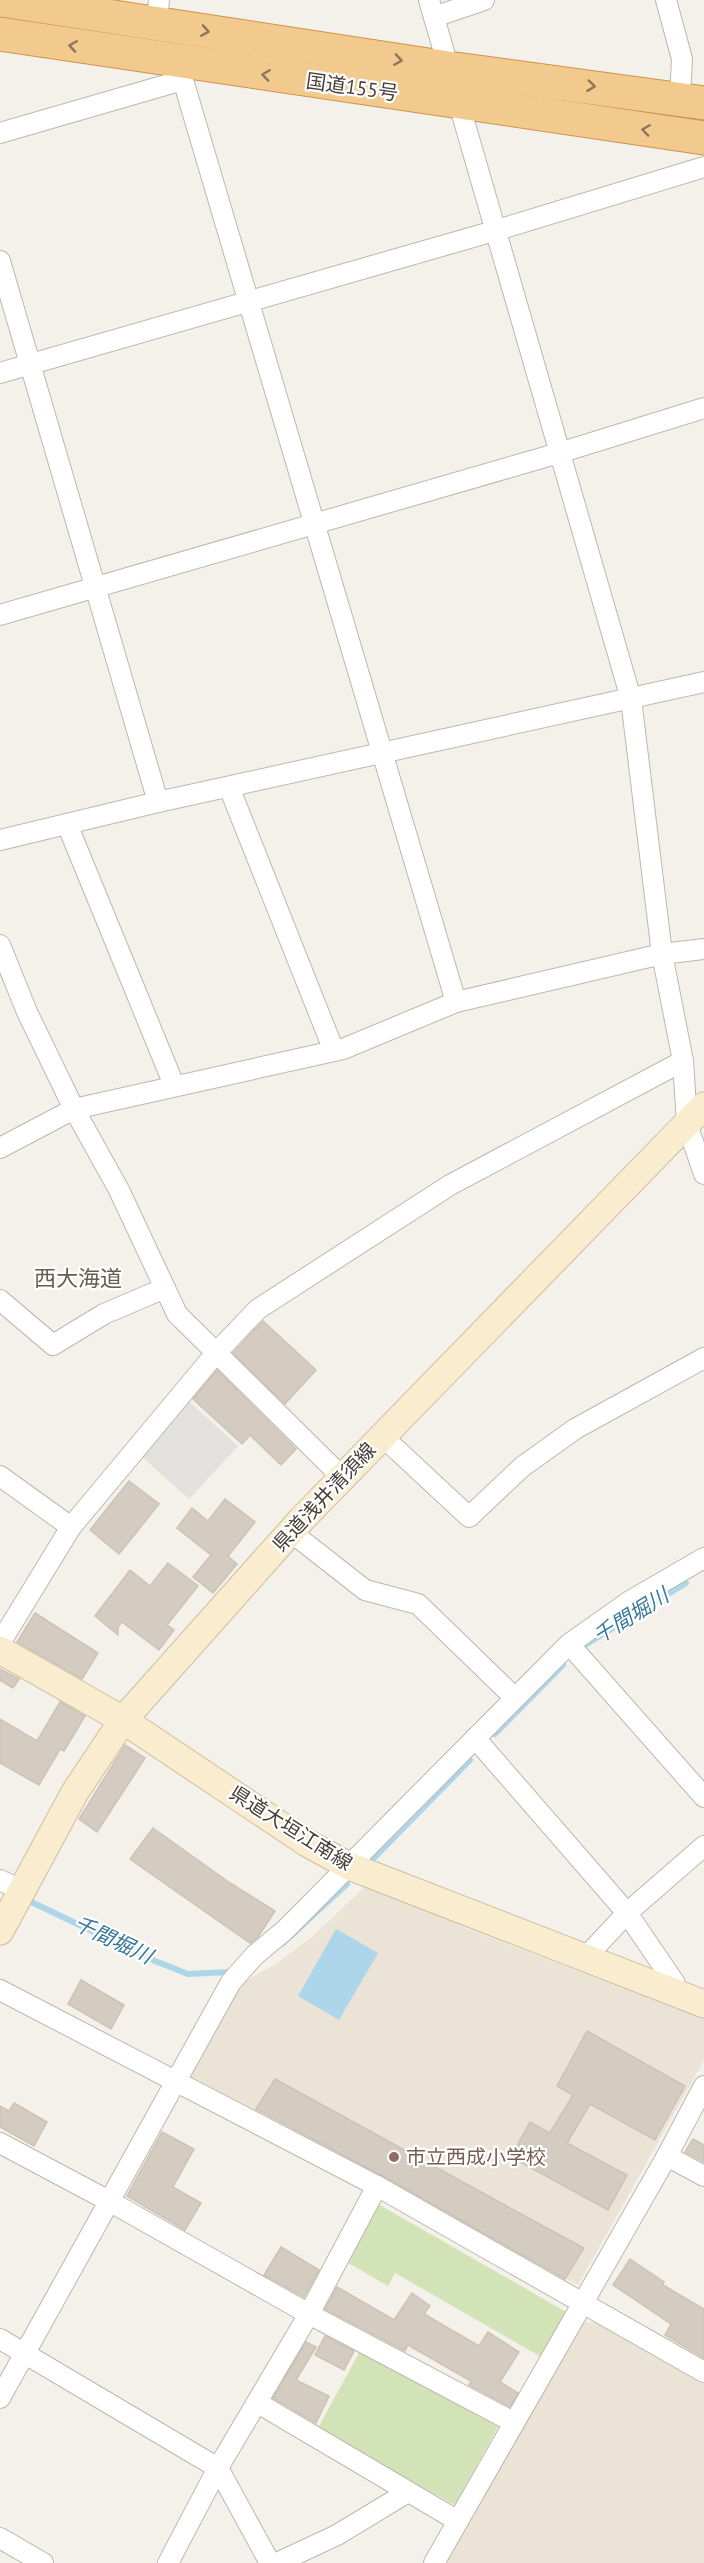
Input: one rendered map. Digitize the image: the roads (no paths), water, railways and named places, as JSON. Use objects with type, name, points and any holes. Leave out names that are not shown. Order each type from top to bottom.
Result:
[{"type":"highway","name":"国道155号","points":[[2,0],[158,12],[448,68],[692,100]]},
{"type":"highway","name":"国道155号","points":[[0,34],[182,71],[457,102],[704,138]]},
{"type":"main road","name":"県道浅井清須線","points":[[11,1900],[75,1792],[123,1720],[342,1477],[698,1123]]},
{"type":"main road","name":"県道大垣江南線","points":[[0,1650],[123,1720],[307,1843],[349,1866],[477,1918],[586,1957],[704,2004]]},
{"type":"street","points":[[484,0],[431,8],[631,699],[662,954],[698,1123],[704,1174]]},
{"type":"street","points":[[666,0],[692,100]]},
{"type":"street","points":[[0,134],[182,71],[456,1002]]},
{"type":"street","points":[[0,373],[704,168]]},
{"type":"street","points":[[0,261],[158,802]]},
{"type":"street","points":[[0,615],[559,453],[704,408]]},
{"type":"street","points":[[0,840],[158,802],[704,682]]},
{"type":"street","points":[[229,787],[334,1051]]},
{"type":"street","points":[[67,824],[174,1085]]},
{"type":"street","points":[[0,945],[27,1012],[74,1109],[119,1190],[177,1314],[342,1477]]},
{"type":"street","points":[[0,1148],[74,1109],[334,1051],[456,1002],[662,954],[704,949]]},
{"type":"street","points":[[0,1643],[71,1527],[216,1353],[258,1309],[450,1185],[683,1061]]},
{"type":"street","points":[[0,1300],[53,1345],[104,1314],[165,1288]]},
{"type":"street","points":[[382,1436],[469,1517],[522,1467],[574,1429],[704,1358]]},
{"type":"street","points":[[0,1476],[71,1527]]},
{"type":"street","points":[[291,1532],[365,1590],[418,1604],[515,1698]]},
{"type":"street","points":[[0,2398],[231,1982],[255,1955],[285,1930],[569,1644],[630,1601],[701,1566]]},
{"type":"street","points":[[569,1644],[704,1797]]},
{"type":"street","points":[[475,1738],[627,1913],[674,1983],[678,1994]]},
{"type":"street","points":[[586,1957],[627,1913],[704,1846]]},
{"type":"street","points":[[0,1990],[377,2186],[704,2372]]},
{"type":"street","points":[[434,2563],[668,2156],[704,2086]]},
{"type":"street","points":[[0,2143],[109,2201],[309,2314],[513,2422]]},
{"type":"street","points":[[668,2156],[704,2176]]},
{"type":"street","points":[[168,2563],[218,2468],[309,2314],[377,2186]]},
{"type":"street","points":[[0,2339],[218,2468],[270,2563]]},
{"type":"street","points":[[258,2403],[458,2522]]},
{"type":"street","points":[[277,2563],[337,2535],[408,2492]]},
{"type":"street","points":[[0,2538],[43,2563]]},
{"type":"water","points":[[336,1929],[378,1953],[339,2020],[298,1996]]},
{"type":"waterway","name":"千間堀川","points":[[577,1650],[686,1583]]},
{"type":"waterway","name":"千間堀川","points":[[495,1734],[563,1665]]},
{"type":"waterway","name":"千間堀川","points":[[374,1858],[470,1760]]},
{"type":"waterway","name":"千間堀川","points":[[282,1944],[347,1884]]},
{"type":"waterway","name":"千間堀川","points":[[25,1899],[155,1961],[188,1974],[230,1972]]},
{"type":"place","name":"市立西成小学校","points":[[394,2157]]},
{"type":"district","name":"西大海道","points":[[78,1278]]}]
